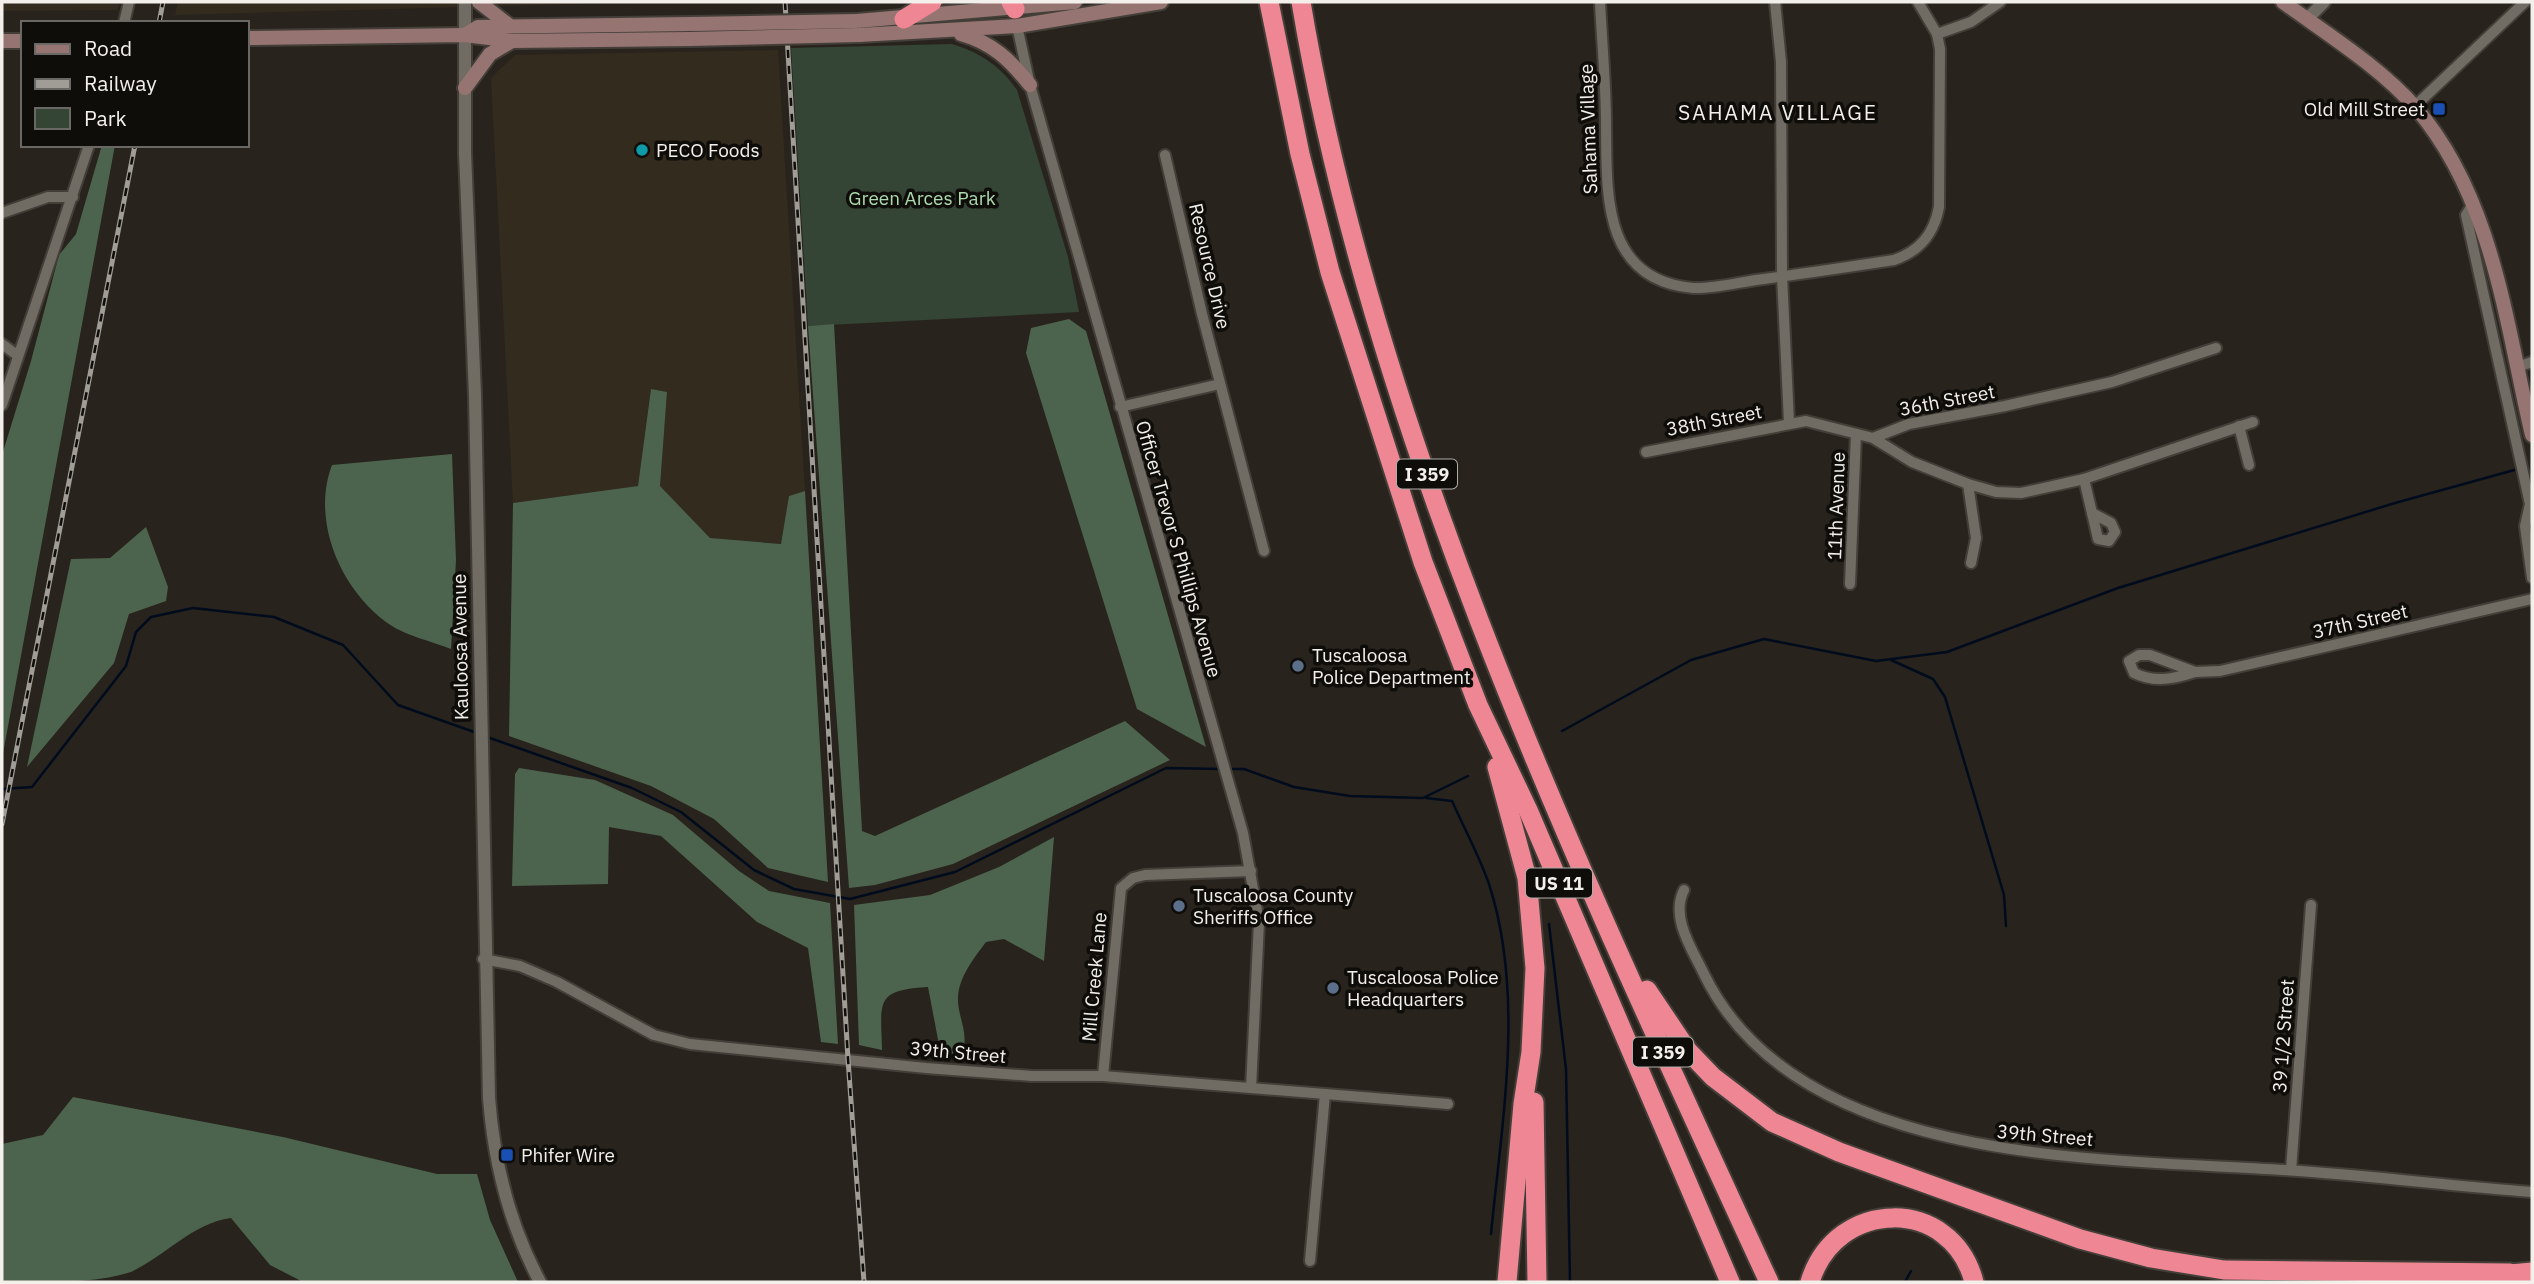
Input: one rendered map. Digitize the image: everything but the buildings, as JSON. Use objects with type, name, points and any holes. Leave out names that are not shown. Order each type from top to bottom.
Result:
[{"type":"highway","points":[[904,19],[932,2]]},
{"type":"highway","name":"I 359","points":[[1269,2],[1300,154],[1347,331],[1423,562],[1478,705]]},
{"type":"highway","name":"I 359","points":[[1301,2],[1354,233],[1416,442],[1517,714],[1609,928],[1769,1282]]},
{"type":"highway","points":[[1478,705],[1527,878],[1534,932],[1531,1052],[1537,1282]]},
{"type":"highway","name":"US 11","points":[[1478,705],[1533,822],[1730,1282]]},
{"type":"highway","points":[[1609,928],[1665,1021],[1705,1069],[1772,1122],[1816,1144],[2080,1239],[2163,1261],[2262,1272],[2532,1272]]},
{"type":"highway","points":[[1507,1282],[1523,1104],[1531,1052]]},
{"type":"highway","points":[[1810,1282],[1819,1259],[1834,1239],[1855,1226],[1891,1218],[1927,1225],[1948,1238],[1964,1256],[1974,1282]]},
{"type":"highway","points":[[2436,1282],[2510,1273]]},
{"type":"main road","points":[[480,2],[510,33]]},
{"type":"main road","points":[[950,31],[1015,10],[1075,2]]},
{"type":"main road","points":[[858,28],[904,19],[1161,2]]},
{"type":"main road","points":[[2283,2],[2390,83],[2439,137],[2474,202],[2488,246],[2532,435]]},
{"type":"main road","points":[[248,38],[858,28],[950,31],[993,46],[1030,85]]},
{"type":"main road","points":[[465,88],[490,54],[510,33]]},
{"type":"main road","points":[[2,41],[21,41]]},
{"type":"street","points":[[124,21],[129,2]]},
{"type":"street","name":"Kauloosa Avenue","points":[[465,2],[482,761],[483,959],[489,1098],[495,1151],[508,1205],[540,1282]]},
{"type":"street","name":"Sahama Village","points":[[1600,2],[1606,124],[1605,184],[1612,221],[1628,254],[1657,277],[1691,288],[1894,260],[1916,249],[1932,231],[1940,195],[1941,62],[1937,34],[1918,2]]},
{"type":"street","points":[[1774,2],[1782,62],[1783,276],[1789,422]]},
{"type":"street","points":[[1937,34],[1971,22],[2000,2]]},
{"type":"street","points":[[2307,19],[2324,2]]},
{"type":"street","points":[[2414,107],[2525,2]]},
{"type":"street","name":"Officer Trevor S Phillips Avenue","points":[[1015,10],[1030,85],[1251,871],[1259,922],[1251,1088]]},
{"type":"street","points":[[2,405],[88,147]]},
{"type":"street","name":"Resource Drive","points":[[1165,155],[1220,384],[1264,551]]},
{"type":"street","points":[[2,213],[48,197],[73,197]]},
{"type":"street","points":[[2474,202],[2466,215],[2530,504],[2525,526],[2532,578]]},
{"type":"street","points":[[2,344],[17,355]]},
{"type":"street","name":"36th Street","points":[[1873,438],[1909,424],[2112,382],[2216,348]]},
{"type":"street","points":[[2516,367],[2532,362]]},
{"type":"street","points":[[1120,407],[1220,384]]},
{"type":"street","name":"11th Avenue","points":[[1789,422],[1806,421],[1856,434],[1850,584]]},
{"type":"street","name":"38th Street","points":[[1646,452],[1789,422]]},
{"type":"street","points":[[1856,434],[1873,438],[1912,462],[1968,484],[1996,492],[2021,493],[2084,479],[2253,422]]},
{"type":"street","points":[[2239,426],[2249,465]]},
{"type":"street","points":[[2084,479],[2092,513]]},
{"type":"street","points":[[1968,484],[1976,538],[1971,563]]},
{"type":"street","name":"37th Street","points":[[2195,672],[2150,655],[2140,655],[2129,661],[2134,673],[2144,678],[2169,679],[2195,672],[2220,671],[2532,599]]},
{"type":"street","name":"Mill Creek Lane","points":[[1103,1076],[1118,895],[1121,888],[1133,878],[1145,875],[1251,871]]},
{"type":"street","name":"39th Street","points":[[1684,890],[1679,900],[1679,913],[1713,992],[1726,1011],[1786,1072],[1817,1091],[1918,1129],[1987,1147],[2532,1192]]},
{"type":"street","name":"39 1/2 Street","points":[[2291,1170],[2311,905]]},
{"type":"street","name":"39th Street","points":[[483,959],[520,966],[557,982],[643,1029],[690,1044],[926,1068],[1032,1076],[1103,1076],[1448,1104]]},
{"type":"street","points":[[1310,1261],[1325,1094]]},
{"type":"shaded area","points":[[2,2],[120,2],[117,10],[2,11]]},
{"type":"shaded area","points":[[178,2],[643,2],[175,15]]},
{"type":"shaded area","points":[[778,50],[805,491],[789,496],[782,544],[710,538],[660,486],[667,392],[651,389],[638,486],[513,503],[491,78],[515,55]]},
{"type":"green space","name":"Green Arces Park","points":[[952,44],[989,61],[1017,90],[1068,257],[1079,312],[808,326],[791,48]]},
{"type":"green space","points":[[101,147],[115,147],[2,759],[2,455],[31,361],[59,255],[76,234]]},
{"type":"green space","points":[[1069,319],[1086,331],[1206,747],[1137,709],[1026,353],[1031,328]]},
{"type":"green space","points":[[834,324],[862,831],[875,836],[1125,721],[1170,760],[953,864],[875,885],[849,888],[808,326]]},
{"type":"green space","points":[[651,389],[667,392],[660,486],[710,538],[781,544],[789,496],[805,491],[828,882],[768,868],[714,819],[651,786],[509,736],[513,503],[638,486]]},
{"type":"green space","points":[[452,454],[456,560],[451,649],[401,631],[370,608],[343,572],[328,530],[325,508],[326,486],[332,465]]},
{"type":"green space","points":[[146,527],[168,587],[166,601],[129,614],[114,663],[27,767],[71,559],[110,558]]},
{"type":"green space","points":[[519,768],[595,780],[673,815],[739,871],[769,891],[830,903],[838,1044],[821,1042],[808,948],[757,922],[661,836],[609,827],[608,884],[512,886],[515,774]]},
{"type":"green space","points":[[1054,837],[1044,961],[1004,939],[986,942],[968,968],[959,990],[958,1004],[965,1039],[962,1053],[945,1054],[940,1050],[928,987],[898,991],[884,1002],[881,1020],[882,1050],[859,1045],[854,905],[930,895],[999,867]]},
{"type":"green space","points":[[73,1097],[283,1137],[437,1174],[477,1174],[490,1220],[518,1282],[303,1282],[270,1265],[231,1218],[204,1226],[131,1272],[84,1280],[2,1282],[2,1144],[43,1135]]},
{"type":"waterway","points":[[1562,731],[1691,660],[1764,639],[1876,661],[1947,652],[2118,588],[2395,503],[2518,469]]},
{"type":"waterway","points":[[2,789],[32,787],[126,666],[136,632],[151,617],[193,608],[274,617],[343,645],[398,705],[477,733]]},
{"type":"waterway","points":[[1891,660],[1933,679],[1945,697],[2004,895],[2006,926]]},
{"type":"waterway","points":[[487,737],[632,788],[681,812],[754,870],[794,889],[850,899],[955,872],[1166,768],[1221,769]]},
{"type":"waterway","points":[[1228,769],[1244,769],[1294,787],[1350,796],[1423,798],[1468,776]]},
{"type":"waterway","points":[[1426,798],[1452,801],[1485,873],[1500,926],[1506,969],[1508,1058],[1491,1234]]},
{"type":"waterway","points":[[1549,924],[1566,1069],[1570,1282]]},
{"type":"waterway","points":[[1905,1282],[1911,1271]]},
{"type":"railway","points":[[159,21],[163,2]]},
{"type":"railway","points":[[785,2],[848,1059],[864,1282]]},
{"type":"railway","points":[[2,824],[135,147]]},
{"type":"place","name":"Old Mill Street","points":[[2439,109]]},
{"type":"place","name":"PECO Foods","points":[[642,150]]},
{"type":"place","name":"Tuscaloosa Police Department","points":[[1298,666]]},
{"type":"place","name":"Tuscaloosa County Sheriffs Office","points":[[1179,906]]},
{"type":"place","name":"Tuscaloosa Police Headquarters","points":[[1333,988]]},
{"type":"place","name":"Phifer Wire","points":[[507,1155]]},
{"type":"district","name":"SAHAMA VILLAGE","points":[[1778,112]]}]
